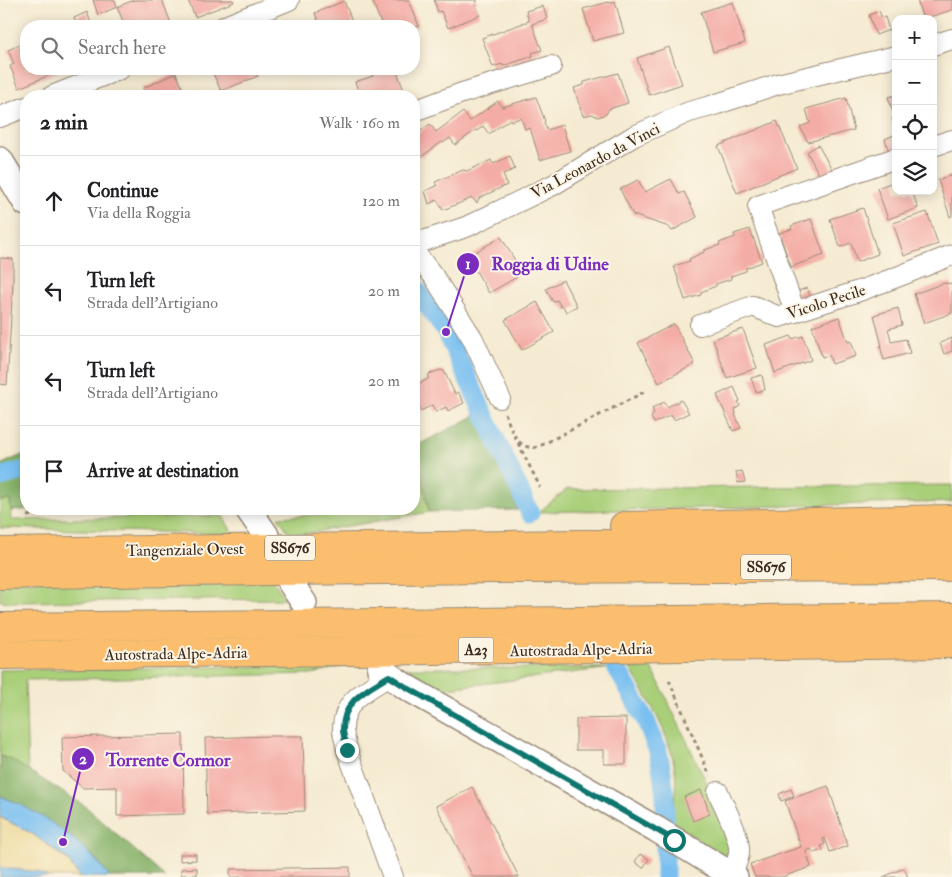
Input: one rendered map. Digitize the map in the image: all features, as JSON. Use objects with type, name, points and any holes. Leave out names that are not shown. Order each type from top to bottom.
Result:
[{"type":"highway","points":[[330,547],[621,526],[952,519]]},
{"type":"highway","name":"SS676","points":[[580,556],[952,545]]},
{"type":"highway","name":"Tangenziale Ovest","points":[[0,552],[330,547],[580,556]]},
{"type":"highway","name":"Tangenziale Ovest","points":[[0,575],[277,570],[580,556]]},
{"type":"highway","name":"SS676","points":[[580,556],[952,567]]},
{"type":"highway","name":"Autostrada Alpe-Adria","points":[[0,627],[952,617]]},
{"type":"highway","name":"Autostrada Alpe-Adria","points":[[0,655],[952,644]]},
{"type":"street","points":[[239,20],[289,0]]},
{"type":"street","points":[[937,44],[952,39]]},
{"type":"street","name":"Via Leonardo da Vinci","points":[[420,242],[466,227],[553,185],[634,136],[689,112],[778,84],[892,57]]},
{"type":"street","points":[[420,109],[462,93],[551,66]]},
{"type":"street","points":[[67,90],[105,75]]},
{"type":"street","points":[[0,117],[20,109]]},
{"type":"street","points":[[937,145],[952,140]]},
{"type":"street","points":[[795,312],[758,206],[892,159]]},
{"type":"street","points":[[0,160],[20,192]]},
{"type":"street","name":"Vicolo Pecile","points":[[700,325],[753,306],[780,316],[795,312],[871,287],[952,255]]},
{"type":"street","points":[[420,259],[473,339],[500,398]]},
{"type":"street","points":[[252,515],[266,535]]},
{"type":"street","points":[[290,582],[304,603]]},
{"type":"street","points":[[393,877],[347,750],[343,730],[349,706],[355,698],[384,673],[733,876],[738,860],[739,845],[718,792]]},
{"type":"path","points":[[516,438],[526,447],[538,447],[646,391]]},
{"type":"path","points":[[500,398],[516,438],[540,487]]},
{"type":"path","points":[[27,516],[35,515]]},
{"type":"path","points":[[669,680],[718,792]]},
{"type":"green space","points":[[478,414],[518,510],[429,512],[420,466],[420,444]]},
{"type":"green space","points":[[20,456],[20,510],[11,511],[10,500],[0,501],[0,465]]},
{"type":"green space","points":[[420,466],[429,512],[420,514]]},
{"type":"green space","points":[[952,485],[952,502],[539,512],[567,489]]},
{"type":"green space","points":[[10,500],[11,520],[223,516],[233,534],[0,528],[0,501]]},
{"type":"green space","points":[[314,515],[412,515],[291,536],[278,517]]},
{"type":"green space","points":[[272,578],[285,599],[0,601],[0,581]]},
{"type":"green space","points":[[348,665],[312,674],[25,680],[28,771],[10,759],[0,756],[0,670]]},
{"type":"green space","points":[[406,668],[611,668],[440,689]]},
{"type":"green space","points":[[630,668],[652,668],[721,813],[730,853],[722,854],[714,851],[672,821],[676,783],[672,756],[657,717]]},
{"type":"green space","points":[[0,756],[10,759],[85,806],[165,877],[110,877],[92,855],[0,796]]},
{"type":"sand","points":[[0,817],[33,834],[67,860],[80,877],[48,877],[38,872],[0,868]]},
{"type":"water","points":[[0,796],[31,810],[61,829],[87,851],[110,877],[80,877],[67,859],[33,834],[0,817]]},
{"type":"water","points":[[0,868],[38,872],[48,877],[0,877]]},
{"type":"building","points":[[93,0],[115,0],[117,7],[98,15]]},
{"type":"building","points":[[134,0],[162,0],[170,20],[122,20],[117,7]]},
{"type":"building","points":[[188,0],[233,0],[234,2],[195,17]]},
{"type":"building","points":[[372,0],[409,0],[417,20],[380,20]]},
{"type":"building","points":[[434,0],[477,0],[475,3],[480,15],[448,28],[441,11],[438,12]]},
{"type":"building","points":[[917,0],[952,0],[952,10],[936,15],[922,15]]},
{"type":"building","points":[[344,1],[352,20],[318,20],[315,13]]},
{"type":"building","points":[[615,1],[624,33],[593,41],[583,9]]},
{"type":"building","points":[[733,2],[745,43],[713,52],[701,12]]},
{"type":"building","points":[[543,6],[547,19],[532,24],[542,50],[532,53],[533,56],[503,66],[502,64],[493,67],[482,38],[529,21],[526,11]]},
{"type":"building","points":[[879,11],[882,18],[885,17],[889,30],[876,35],[869,15]]},
{"type":"building","points":[[87,12],[90,20],[75,20],[74,18]]},
{"type":"building","points":[[20,45],[20,75],[50,75],[19,88],[10,66],[14,64],[8,50]]},
{"type":"building","points":[[669,47],[682,84],[649,95],[637,58]]},
{"type":"building","points":[[618,73],[628,103],[609,109],[606,114],[598,117],[592,114],[583,116],[574,88],[584,85],[584,82]]},
{"type":"building","points":[[172,75],[177,75],[183,90],[144,90],[143,88]]},
{"type":"building","points":[[214,75],[258,76],[223,90],[221,90]]},
{"type":"building","points":[[398,75],[404,90],[358,90],[355,82],[373,76]]},
{"type":"building","points":[[892,96],[892,109],[888,97]]},
{"type":"building","points":[[536,97],[547,130],[562,125],[570,151],[540,160],[530,128],[525,129],[521,118],[511,121],[510,119],[489,134],[483,126],[455,145],[450,138],[421,157],[420,156],[420,132],[430,124],[436,132],[463,112],[470,121],[498,101],[502,107]]},
{"type":"building","points":[[846,98],[854,130],[808,142],[800,127],[810,123],[806,109]]},
{"type":"building","points":[[777,121],[797,168],[737,193],[718,146]]},
{"type":"building","points":[[892,136],[892,154],[890,155],[885,139]]},
{"type":"building","points":[[818,145],[834,173],[821,178],[807,152]]},
{"type":"building","points":[[510,156],[515,169],[503,174],[507,185],[479,198],[477,203],[472,198],[443,210],[437,200],[429,204],[425,191],[437,186],[435,182],[491,160],[493,164]]},
{"type":"building","points":[[952,175],[952,216],[950,217],[938,180]]},
{"type":"building","points":[[671,179],[679,194],[684,192],[697,217],[672,231],[669,227],[633,215],[620,189],[638,180],[645,192]]},
{"type":"building","points":[[892,182],[892,195],[913,195],[918,208],[888,219],[877,188]]},
{"type":"building","points":[[863,208],[878,254],[857,262],[851,243],[840,247],[830,219]]},
{"type":"building","points":[[927,212],[938,244],[904,256],[893,223]]},
{"type":"building","points":[[811,219],[824,255],[791,267],[779,233],[792,229],[791,226]]},
{"type":"building","points":[[750,229],[762,262],[746,268],[746,271],[731,276],[731,279],[701,292],[701,295],[685,300],[674,266],[690,261],[689,259],[704,252],[704,250],[720,245],[719,243],[735,237],[734,234]]},
{"type":"building","points":[[501,237],[516,262],[510,266],[517,277],[489,293],[469,256]]},
{"type":"building","points":[[0,258],[13,259],[7,385],[0,384]]},
{"type":"building","points":[[563,280],[577,306],[566,312],[557,300],[553,302],[546,289]]},
{"type":"building","points":[[944,283],[952,284],[952,313],[924,323],[914,294]]},
{"type":"building","points":[[807,288],[811,298],[798,302],[795,292]]},
{"type":"building","points":[[537,302],[554,332],[522,350],[505,320]]},
{"type":"building","points":[[898,308],[902,325],[888,329],[891,342],[906,339],[910,353],[884,360],[874,315]]},
{"type":"building","points":[[839,317],[848,342],[851,341],[856,356],[832,364],[829,355],[822,357],[812,326]]},
{"type":"building","points":[[674,324],[695,364],[659,383],[638,343]]},
{"type":"building","points":[[743,329],[757,368],[727,378],[713,339]]},
{"type":"building","points":[[791,336],[792,339],[803,336],[811,360],[775,373],[766,345]]},
{"type":"building","points":[[952,338],[952,351],[944,354],[940,343]]},
{"type":"building","points":[[440,370],[444,371],[455,394],[458,392],[464,403],[448,411],[446,407],[436,412],[432,405],[421,411],[420,383],[428,379],[429,374]]},
{"type":"building","points":[[762,375],[765,390],[756,392],[751,378]]},
{"type":"building","points":[[734,387],[740,401],[738,402],[740,406],[735,409],[735,414],[741,428],[733,431],[717,395]]},
{"type":"building","points":[[681,400],[689,413],[674,420],[671,415],[654,423],[651,417],[654,414],[652,408],[664,402],[667,407]]},
{"type":"building","points":[[742,471],[745,482],[738,483],[736,472]]},
{"type":"building","points":[[626,718],[626,764],[604,764],[604,750],[576,750],[576,719]]},
{"type":"building","points":[[183,734],[184,814],[117,816],[117,787],[83,788],[63,771],[62,737]]},
{"type":"building","points":[[303,736],[305,811],[207,814],[205,738]]},
{"type":"building","points":[[828,786],[848,846],[830,852],[825,838],[823,839],[825,844],[821,846],[823,850],[813,853],[811,849],[806,851],[811,867],[782,877],[755,877],[750,864],[801,847],[785,801]]},
{"type":"building","points":[[472,787],[519,877],[473,877],[436,806]]},
{"type":"building","points":[[791,789],[794,796],[781,801],[779,794]]},
{"type":"building","points":[[701,790],[710,814],[693,821],[684,797]]},
{"type":"building","points":[[180,854],[196,854],[196,860],[180,861]]},
{"type":"building","points":[[640,854],[649,859],[643,868],[635,862]]},
{"type":"building","points":[[350,867],[350,877],[230,877],[230,869]]},
{"type":"building","points":[[197,868],[197,875],[181,875],[181,869]]},
{"type":"building","points":[[904,868],[908,877],[883,877]]},
{"type":"waterway","points":[[420,295],[446,332],[530,513]]},
{"type":"waterway","points":[[0,477],[20,472]]},
{"type":"waterway","points":[[616,667],[646,721],[658,751],[665,796],[665,877]]},
{"type":"place","name":"Roggia di Udine","points":[[446,332]]},
{"type":"place","name":"Torrente Cormor","points":[[63,842]]},
{"type":"route","points":[[347,750],[343,730],[349,706],[355,698],[389,676],[674,840]]}]
